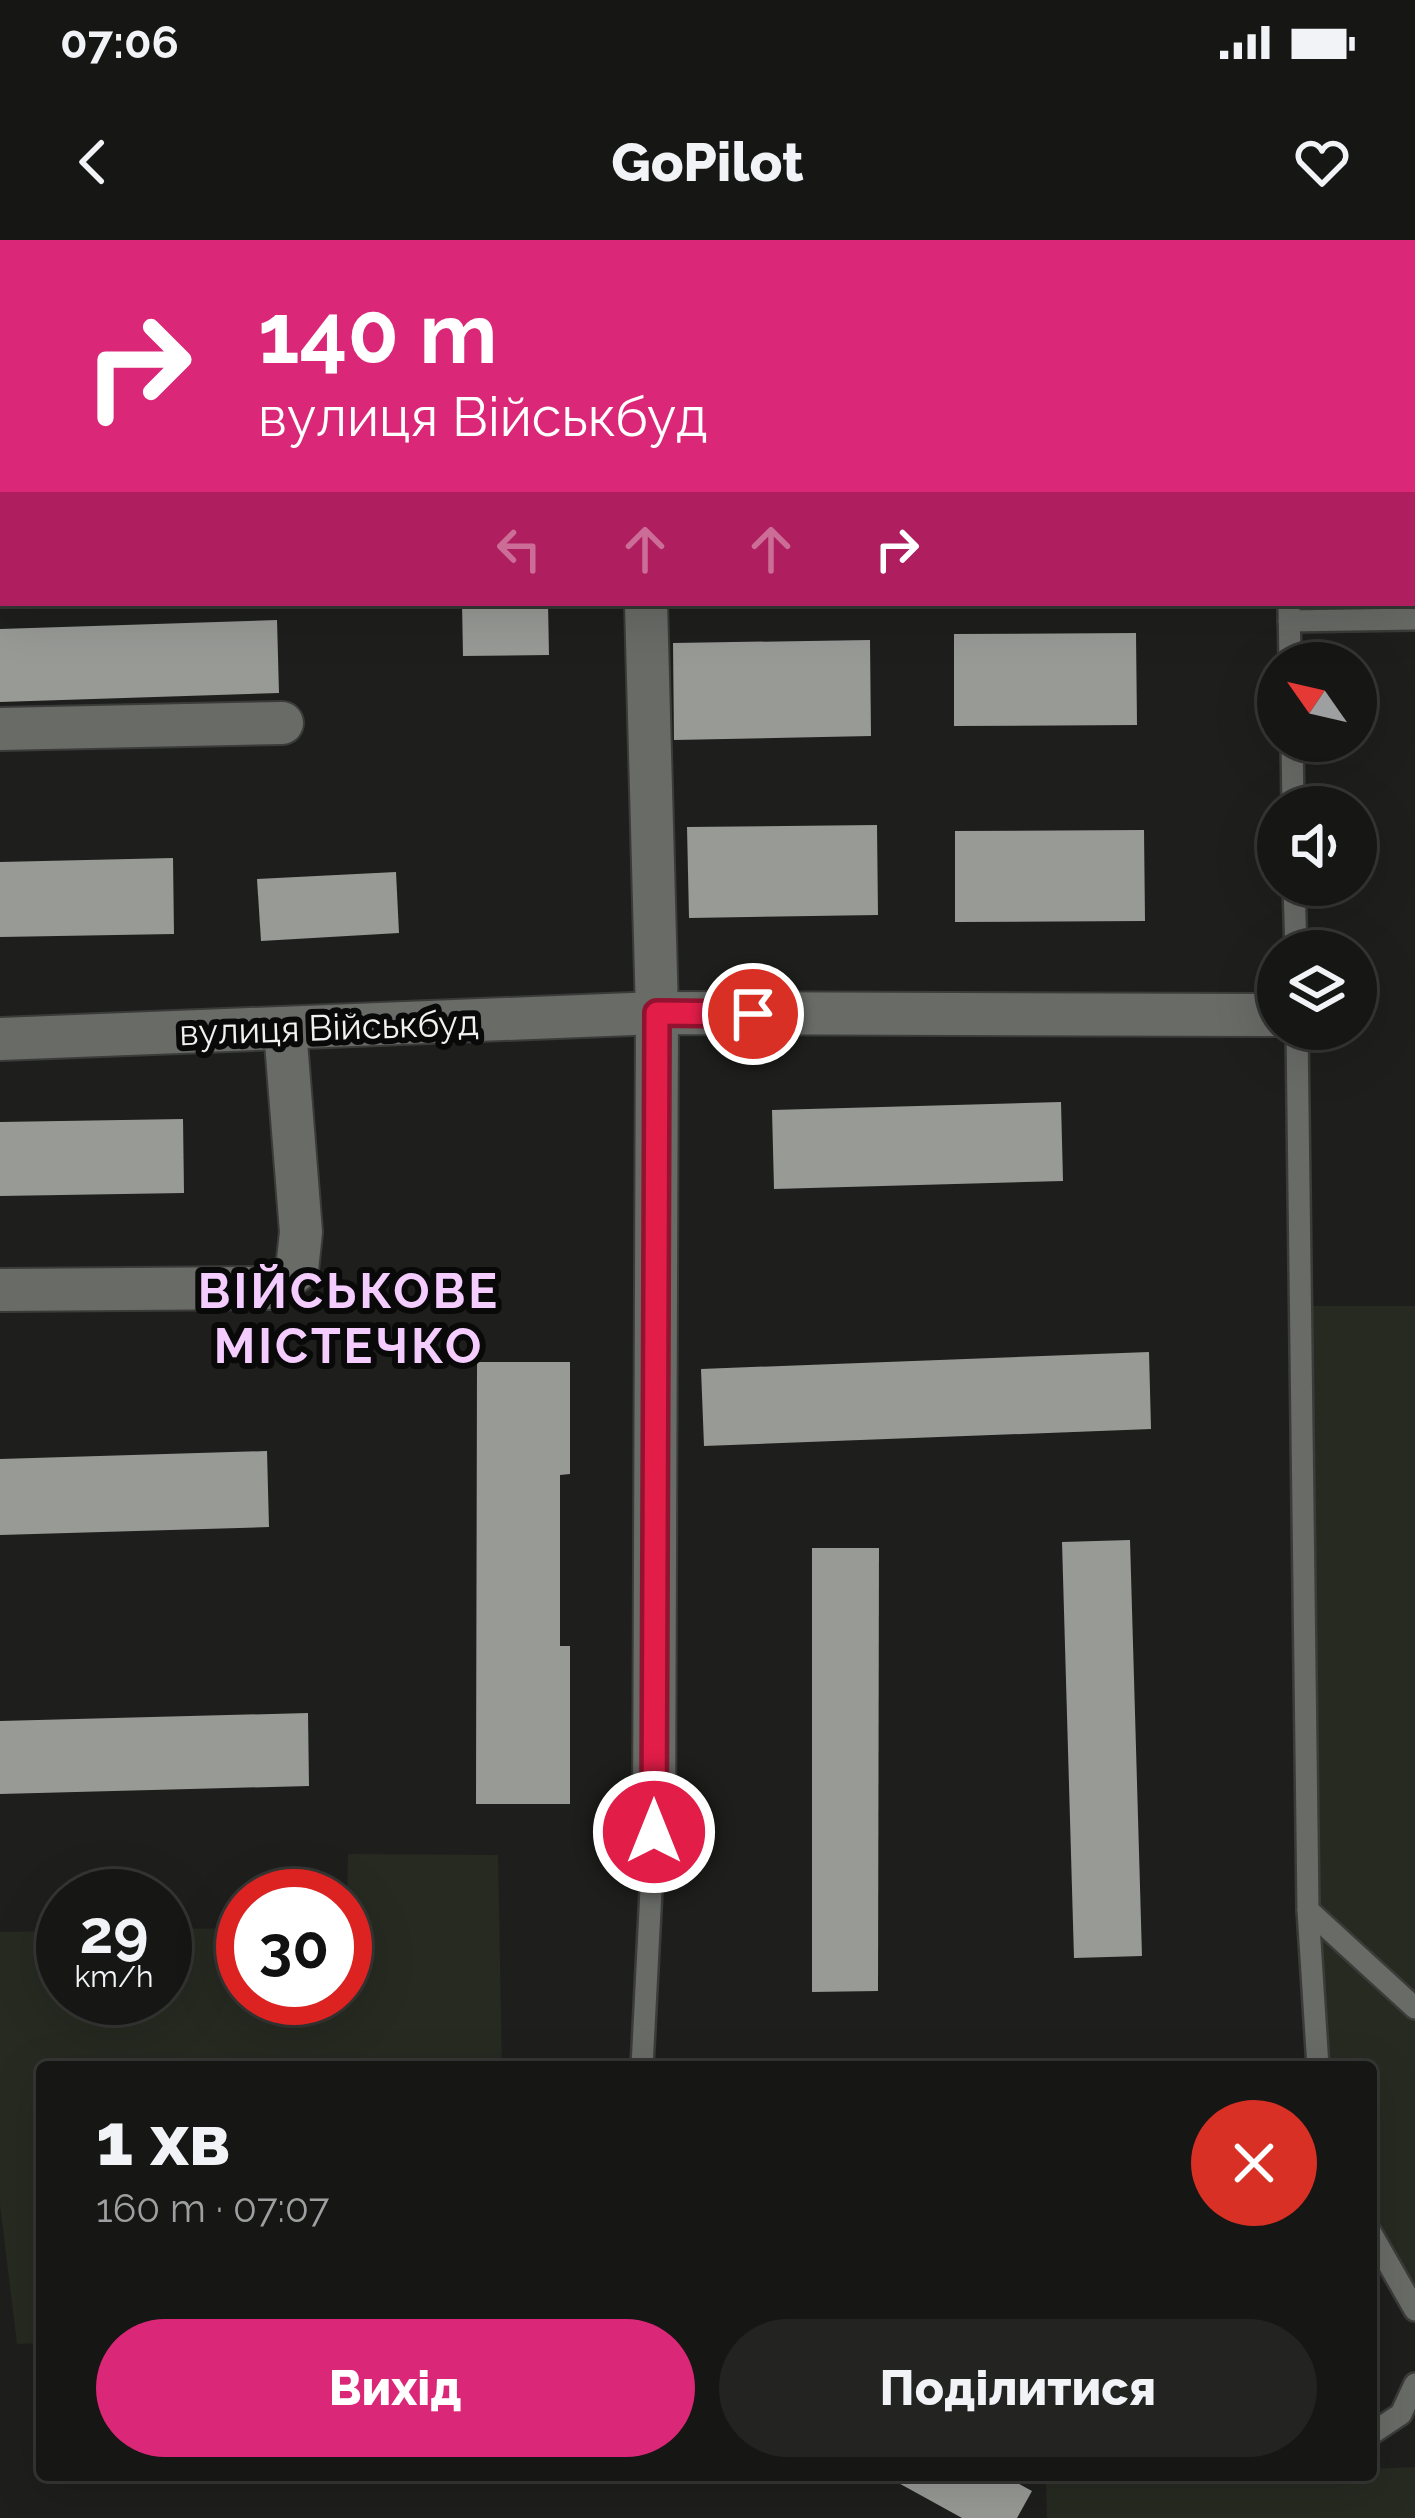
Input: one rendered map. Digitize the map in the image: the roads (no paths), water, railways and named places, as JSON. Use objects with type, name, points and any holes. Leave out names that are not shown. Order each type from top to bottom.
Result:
[{"type":"street","points":[[646,606],[657,1013],[654,1832]]},
{"type":"street","points":[[0,729],[282,723]]},
{"type":"street","name":"вулиця Військбуд","points":[[0,1039],[657,1013],[1257,1015]]},
{"type":"street","points":[[0,1290],[271,1288],[297,1270],[301,1232],[285,1029]]},
{"type":"lane","points":[[1290,642],[1289,612],[1415,619]]},
{"type":"lane","points":[[1297,1050],[1308,1910],[1318,2061]]},
{"type":"lane","points":[[642,2061],[654,1832]]},
{"type":"lane","points":[[1308,1910],[1415,2008]]},
{"type":"lane","points":[[1377,2244],[1415,2310]]},
{"type":"lane","points":[[1377,2430],[1401,2414],[1415,2384]]},
{"type":"district","name":"ВІЙСЬКОВЕ МІСТЕЧКО","points":[[349,1318]]}]
